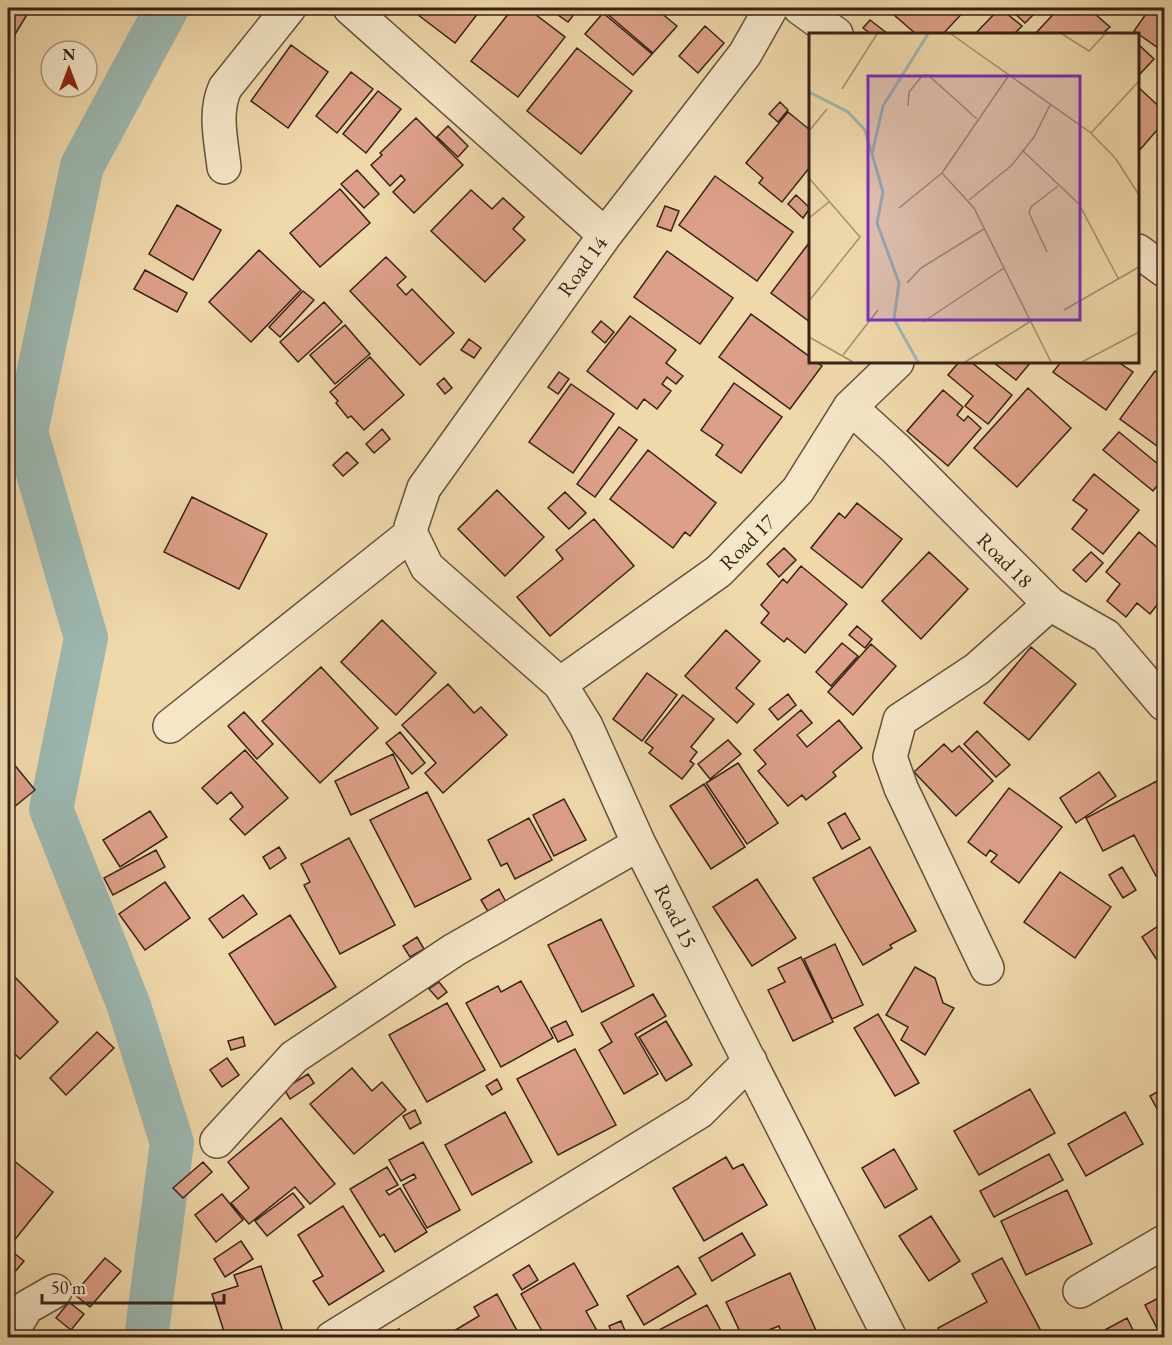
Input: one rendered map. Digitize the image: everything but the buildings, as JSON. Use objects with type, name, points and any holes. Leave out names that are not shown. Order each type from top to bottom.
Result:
[{"type":"street","points":[[225,167],[218,112],[220,100],[225,88],[289,8]]},
{"type":"street","points":[[350,8],[605,235]]},
{"type":"street","name":"Road 14","points":[[411,534],[411,527],[424,488],[605,235],[745,54],[771,8]]},
{"type":"street","points":[[800,8],[835,33]]},
{"type":"street","points":[[1139,252],[1164,270]]},
{"type":"street","name":"Road 17","points":[[561,684],[719,571],[798,490],[850,407],[896,363]]},
{"type":"street","name":"Road 18","points":[[850,407],[896,449],[1050,604],[1106,636],[1164,704]]},
{"type":"street","points":[[170,726],[411,534]]},
{"type":"street","name":"Road 15","points":[[411,534],[427,567],[561,684],[586,726],[639,844],[890,1338]]},
{"type":"street","points":[[987,968],[901,788],[890,757],[900,720],[977,669],[1050,604]]},
{"type":"street","points":[[217,1141],[294,1057],[454,950],[639,844]]},
{"type":"street","points":[[332,1338],[699,1112],[750,1061]]},
{"type":"street","points":[[1080,1291],[1164,1242]]},
{"type":"street","points":[[8,1337],[27,1307],[55,1291]]},
{"type":"waterway","points":[[146,1338],[172,1143],[129,1006],[51,809],[86,638],[26,432],[82,166],[167,8]]},
{"type":"waterway","points":[[8,374],[26,432]]}]
